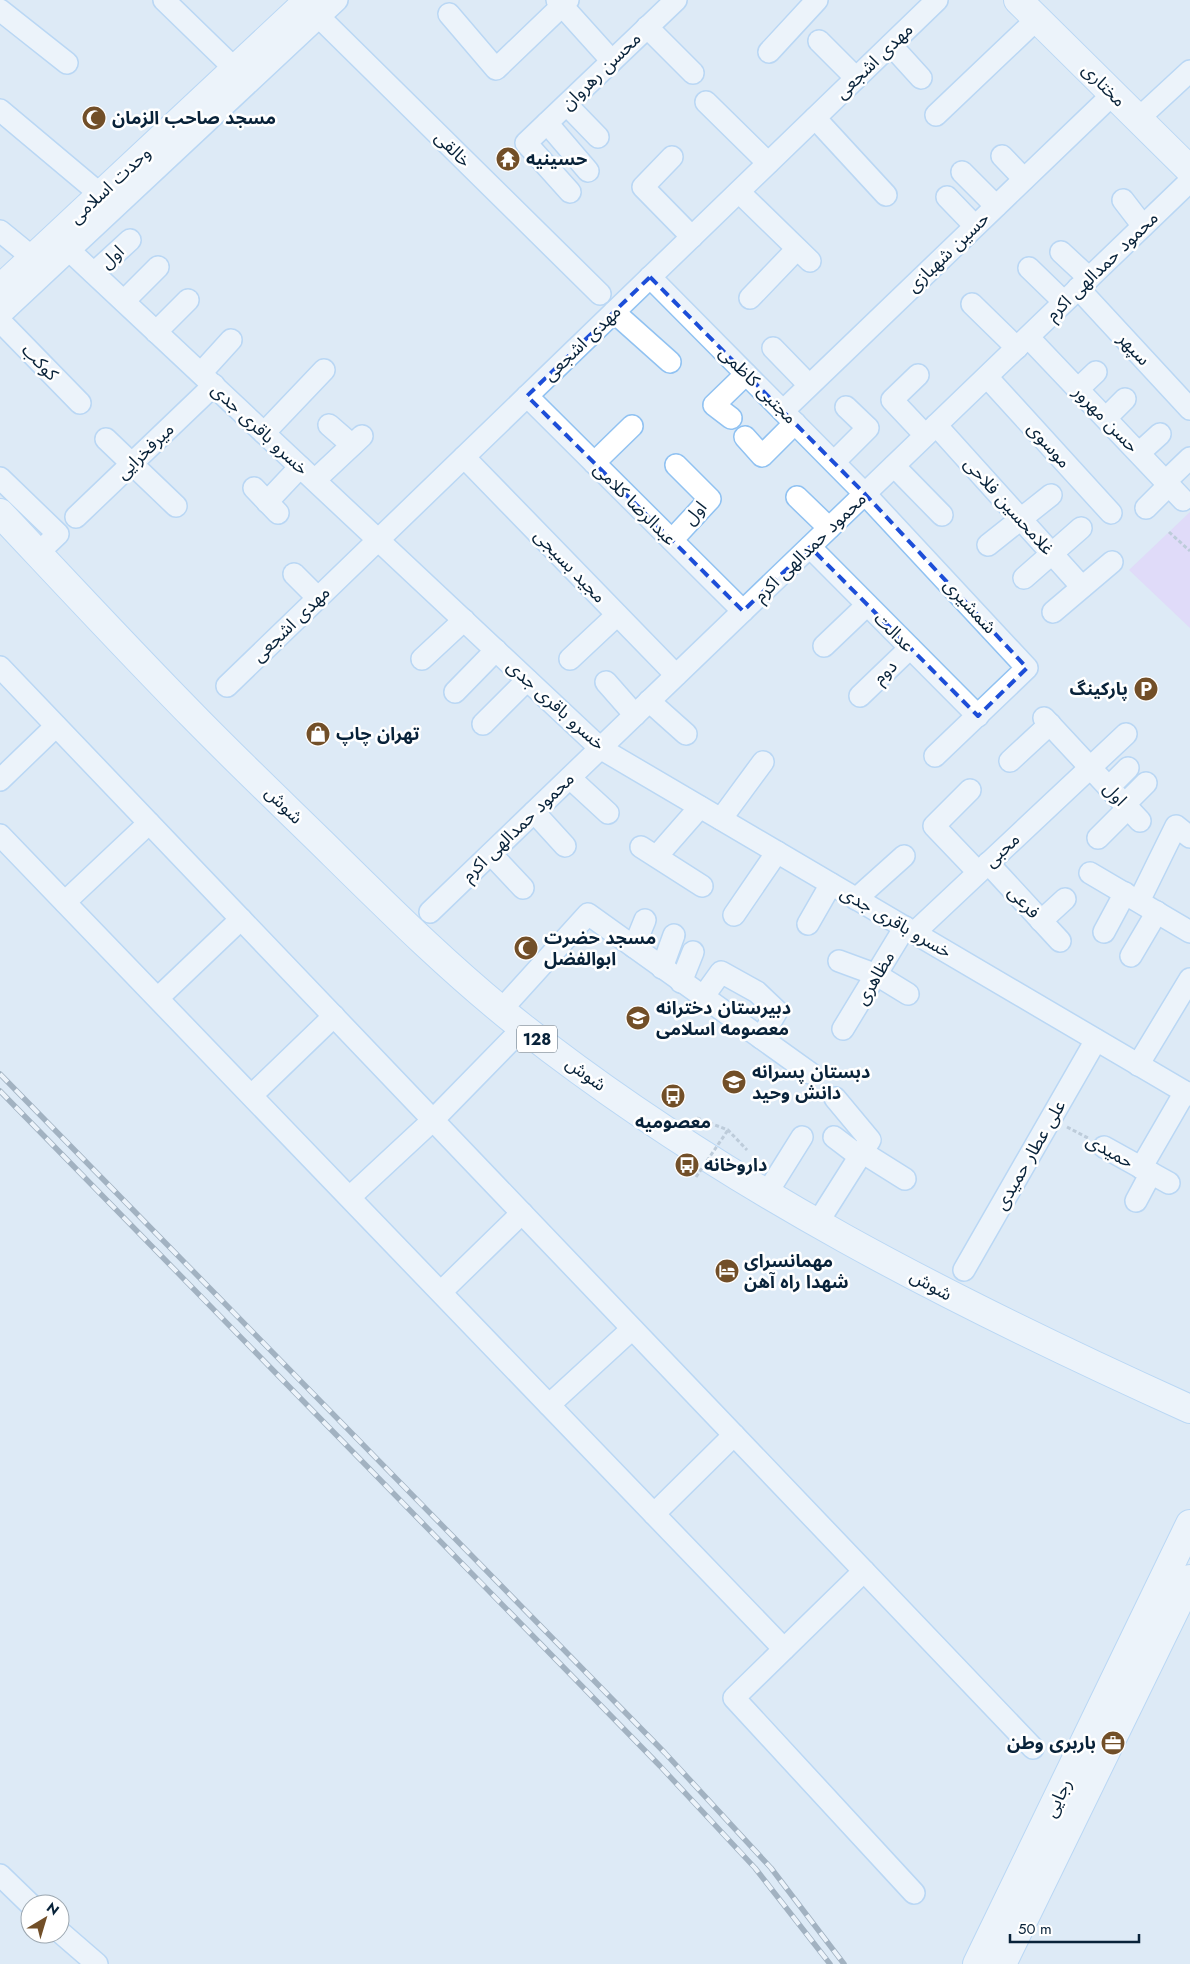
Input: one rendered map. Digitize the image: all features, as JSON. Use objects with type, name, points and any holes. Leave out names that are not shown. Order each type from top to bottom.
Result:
[{"type":"main road","name":"مختاری","points":[[1018,0],[1190,170]]},
{"type":"main road","name":"وحدت اسلامی","points":[[0,290],[33,258],[62,243],[100,194],[235,69],[312,7]]},
{"type":"main road","name":"شوش","points":[[0,513],[213,736],[411,932],[523,1028],[639,1112],[767,1193],[951,1296],[1190,1409]]},
{"type":"main road","points":[[1150,1391],[1190,1429]]},
{"type":"main road","name":"رجایی","points":[[977,1964],[1190,1524]]},
{"type":"main road","name":"رجایی","points":[[1002,1964],[1190,1579]]},
{"type":"street","points":[[164,0],[235,69]]},
{"type":"street","points":[[0,315],[62,243],[312,7],[338,0]]},
{"type":"street","name":"محسن رهروان","points":[[570,192],[526,143],[676,0]]},
{"type":"street","points":[[769,52],[817,0]]},
{"type":"street","name":"مهدی اشجعی","points":[[227,686],[937,0]]},
{"type":"street","points":[[449,14],[496,69],[562,2],[612,61]]},
{"type":"street","name":"خالقی","points":[[312,7],[600,294]]},
{"type":"street","points":[[0,10],[67,63]]},
{"type":"street","points":[[936,115],[1037,19]]},
{"type":"street","points":[[647,28],[693,73]]},
{"type":"street","points":[[819,41],[856,78]]},
{"type":"street","points":[[890,45],[921,78]]},
{"type":"street","points":[[1138,119],[1190,71]]},
{"type":"street","name":"حسین شهبازی","points":[[789,417],[809,385],[1113,94]]},
{"type":"street","points":[[706,102],[768,163]]},
{"type":"street","points":[[567,105],[598,137]]},
{"type":"street","points":[[0,110],[100,194]]},
{"type":"street","points":[[815,118],[886,195]]},
{"type":"street","points":[[547,124],[588,171]]},
{"type":"street","points":[[1002,156],[1024,179]]},
{"type":"street","points":[[672,158],[643,187],[692,237]]},
{"type":"street","points":[[962,172],[996,206]]},
{"type":"street","name":"محمود حمدالهی اکرم","points":[[430,912],[1190,181]]},
{"type":"street","points":[[739,192],[804,255],[750,298]]},
{"type":"street","points":[[947,197],[975,226]]},
{"type":"street","points":[[1123,200],[1143,226]]},
{"type":"street","points":[[0,231],[33,258]]},
{"type":"street","name":"اول","points":[[94,273],[130,240]]},
{"type":"street","name":"خسرو باقری جدی","points":[[62,243],[600,748],[1188,1094]]},
{"type":"street","points":[[1061,252],[1077,289]]},
{"type":"street","points":[[124,301],[158,267]]},
{"type":"street","points":[[1029,268],[1077,289]]},
{"type":"street","name":"مجتبی کاظمی","points":[[650,277],[865,494]]},
{"type":"street","name":"سپهر","points":[[1077,289],[1190,409]]},
{"type":"street","points":[[156,332],[188,300]]},
{"type":"street","name":"حسن مهرور","points":[[972,304],[1023,343],[1078,390],[1173,488]]},
{"type":"street","points":[[614,312],[670,362]]},
{"type":"street","name":"کوکب","points":[[0,321],[80,403]]},
{"type":"street","name":"میرفخرایی","points":[[76,517],[132,464],[207,379],[231,340]]},
{"type":"street","points":[[773,348],[809,385]]},
{"type":"street","points":[[264,433],[324,370]]},
{"type":"street","points":[[1078,390],[1096,372]]},
{"type":"street","points":[[731,418],[714,405],[746,374]]},
{"type":"street","name":"غلامحسین فلاحی","points":[[918,375],[892,400],[931,430],[1022,520],[1082,587]]},
{"type":"street","name":"موسوی","points":[[987,377],[1111,513]]},
{"type":"street","name":"عبدالرضا کلامی","points":[[527,396],[743,611]]},
{"type":"street","points":[[1106,418],[1125,399]]},
{"type":"street","points":[[834,462],[868,428],[846,407]]},
{"type":"street","points":[[745,437],[762,456],[789,417]]},
{"type":"street","points":[[266,501],[357,440],[329,426]]},
{"type":"street","points":[[594,463],[632,426]]},
{"type":"street","points":[[1139,453],[1160,434]]},
{"type":"street","points":[[106,439],[176,506]]},
{"type":"street","name":"مجید بسیجی","points":[[464,457],[676,676]]},
{"type":"street","points":[[1146,508],[1173,488],[1190,458]]},
{"type":"street","name":"اول","points":[[672,540],[710,499],[676,465]]},
{"type":"street","points":[[894,466],[942,515]]},
{"type":"street","points":[[0,478],[58,534],[38,553]]},
{"type":"street","name":"شمشیری","points":[[865,494],[1027,668],[978,716]]},
{"type":"street","points":[[988,545],[1022,520],[1051,495]]},
{"type":"street","points":[[797,497],[829,528]]},
{"type":"street","points":[[1024,578],[1081,528]]},
{"type":"street","name":"عدالت","points":[[810,547],[978,716]]},
{"type":"street","points":[[1053,612],[1112,562]]},
{"type":"street","points":[[294,574],[318,598]]},
{"type":"street","points":[[824,646],[867,605]]},
{"type":"street","points":[[570,660],[617,615]]},
{"type":"street","points":[[422,659],[464,620]]},
{"type":"street","name":"دوم","points":[[860,696],[910,648]]},
{"type":"street","points":[[454,692],[496,650]]},
{"type":"street","points":[[0,667],[1033,1748]]},
{"type":"street","points":[[483,724],[527,680]]},
{"type":"street","points":[[606,682],[642,708],[686,734]]},
{"type":"street","points":[[935,756],[978,716]]},
{"type":"street","points":[[1010,761],[1047,721],[1090,766]]},
{"type":"street","points":[[0,780],[56,726]]},
{"type":"street","name":"محبی","points":[[909,930],[983,867],[1126,734]]},
{"type":"street","points":[[721,820],[762,762]]},
{"type":"street","name":"اول","points":[[1090,766],[1131,811]]},
{"type":"street","points":[[1109,787],[1128,768]]},
{"type":"street","points":[[570,778],[608,812]]},
{"type":"street","points":[[1098,838],[1131,811],[1146,784]]},
{"type":"street","name":"فرعی","points":[[970,790],[934,826],[983,867],[1041,920],[1060,941]]},
{"type":"street","points":[[700,807],[649,851],[702,886]]},
{"type":"street","points":[[534,812],[565,846]]},
{"type":"street","points":[[65,902],[149,823]]},
{"type":"street","points":[[1104,932],[1132,897],[1176,826],[1190,837]]},
{"type":"street","points":[[0,835],[784,1649]]},
{"type":"street","points":[[734,915],[777,852]]},
{"type":"street","points":[[491,854],[523,888]]},
{"type":"street","points":[[856,899],[904,856]]},
{"type":"street","points":[[1090,872],[1190,932]]},
{"type":"street","points":[[808,924],[830,884]]},
{"type":"street","points":[[1041,920],[1065,899]]},
{"type":"street","points":[[1131,956],[1157,912]]},
{"type":"street","points":[[501,1010],[588,914],[810,1073]]},
{"type":"street","points":[[158,998],[241,919]]},
{"type":"street","points":[[634,947],[645,920]]},
{"type":"street","name":"مظاهری","points":[[843,1029],[909,930]]},
{"type":"street","points":[[662,968],[674,934]]},
{"type":"street","points":[[681,982],[693,952]]},
{"type":"street","points":[[838,962],[877,976],[908,994]]},
{"type":"street","points":[[703,997],[722,972],[757,992],[777,1011],[761,1038]]},
{"type":"street","points":[[1138,1065],[1190,979]]},
{"type":"street","points":[[252,1095],[334,1016]]},
{"type":"street","points":[[350,1197],[433,1120],[523,1028]]},
{"type":"street","name":"علی عطار حمیدی","points":[[964,1270],[994,1201],[1051,1118],[1096,1040]]},
{"type":"street","points":[[1136,1201],[1154,1175],[1188,1094]]},
{"type":"street","points":[[835,1098],[864,1149]]},
{"type":"street","points":[[767,1193],[802,1137]]},
{"type":"street","points":[[834,1137],[864,1149],[905,1179]]},
{"type":"street","name":"حمیدی","points":[[1104,1147],[1154,1175]]},
{"type":"street","points":[[818,1222],[864,1149]]},
{"type":"street","points":[[441,1292],[522,1213]]},
{"type":"street","points":[[549,1405],[632,1329]]},
{"type":"street","points":[[654,1514],[734,1435]]},
{"type":"street","points":[[864,1571],[734,1698],[914,1893]]},
{"type":"street","points":[[0,1875],[20,1894]]},
{"type":"street","points":[[70,1941],[97,1964]]},
{"type":"path","points":[[1169,532],[1190,551]]},
{"type":"path","points":[[697,1118],[728,1130],[747,1150]]},
{"type":"path","name":"حمیدی","points":[[1051,1118],[1104,1147]]},
{"type":"path","points":[[696,1177],[728,1130]]},
{"type":"highlighted area","points":[[650,277],[865,494],[1027,668],[978,716],[810,547],[743,611],[527,396]]},
{"type":"shaded area","points":[[1190,512],[1190,628],[1129,570]]},
{"type":"railway","points":[[0,1074],[665,1753],[771,1868],[844,1964]]},
{"type":"railway","points":[[0,1091],[660,1766],[755,1868],[830,1964]]},
{"type":"place","name":"مسجد صاحب الزمان","points":[[94,118]]},
{"type":"place","name":"حسینیه","points":[[508,159]]},
{"type":"place","name":"پارکینگ","points":[[1146,689]]},
{"type":"place","name":"تهران چاپ","points":[[318,734]]},
{"type":"place","name":"مسجد حضرت ابوالفضل","points":[[526,948]]},
{"type":"place","name":"دبیرستان دخترانه معصومه اسلامی","points":[[638,1018]]},
{"type":"place","name":"دبستان پسرانه دانش وحید","points":[[734,1082]]},
{"type":"place","name":"معصومیه","points":[[673,1096]]},
{"type":"place","name":"داروخانه","points":[[687,1165]]},
{"type":"place","name":"مهمانسرای شهدا راه آهن","points":[[727,1271]]},
{"type":"place","name":"باربری وطن","points":[[1113,1743]]}]
